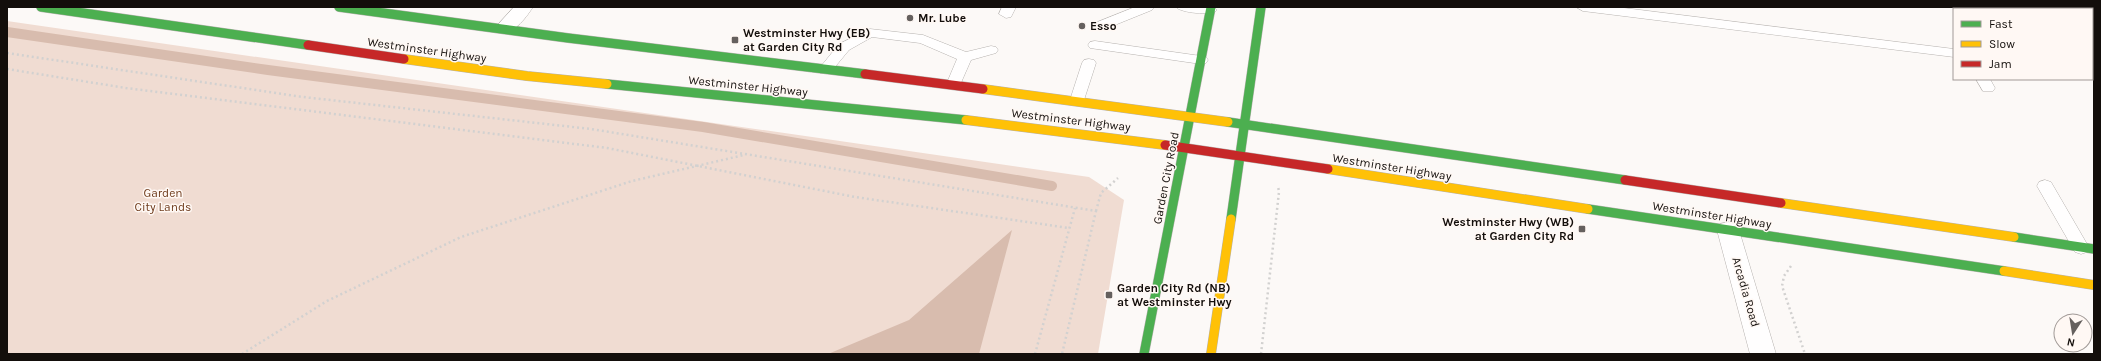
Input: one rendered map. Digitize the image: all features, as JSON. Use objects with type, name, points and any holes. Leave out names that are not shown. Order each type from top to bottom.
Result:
[{"type":"main road","name":"Westminster Highway","points":[[41,7],[527,76],[958,118],[1112,137],[2094,285]]},
{"type":"main road","name":"Westminster Highway","points":[[339,7],[358,8],[825,70],[1077,100],[2088,248]]},
{"type":"main road","points":[[1211,354],[1260,7]]},
{"type":"main road","name":"Garden City Road","points":[[1144,354],[1211,9]]},
{"type":"street","points":[[504,28],[524,7]]},
{"type":"street","name":"Arcadia Road","points":[[1728,230],[1763,354]]},
{"type":"lane","points":[[1100,26],[1147,7]]},
{"type":"lane","points":[[1183,7],[1211,9]]},
{"type":"lane","points":[[1583,7],[1953,52]]},
{"type":"lane","points":[[825,70],[844,46],[870,34],[923,39],[965,57],[991,50]]},
{"type":"lane","points":[[1094,45],[1201,60]]},
{"type":"lane","points":[[953,85],[965,57]]},
{"type":"lane","points":[[1077,100],[1089,63]]},
{"type":"lane","points":[[2045,186],[2088,248]]},
{"type":"path","points":[[7,53],[303,97],[591,129],[1096,211]]},
{"type":"path","points":[[7,69],[133,89],[607,148],[847,196],[1069,228]]},
{"type":"path","points":[[242,354],[327,301],[461,237],[632,181],[747,155]]},
{"type":"path","points":[[1062,354],[1101,193],[1118,178]]},
{"type":"path","points":[[1261,354],[1279,192]]},
{"type":"path","points":[[1035,354],[1075,208]]},
{"type":"path","points":[[1796,265],[1789,267],[1784,276],[1782,286],[1805,354]]},
{"type":"green space","name":"Garden City Lands","points":[[7,21],[1089,177],[1124,200],[1098,354],[7,354]]},
{"type":"shaded area","points":[[1012,230],[979,354],[828,354],[909,320]]},
{"type":"waterway","points":[[7,32],[268,70],[703,127],[1052,186]]},
{"type":"traffic: fast","points":[[41,7],[308,45]]},
{"type":"traffic: fast","points":[[339,7],[568,38],[865,74]]},
{"type":"traffic: fast","points":[[1144,354],[1211,7]]},
{"type":"traffic: fast","points":[[1231,219],[1261,7]]},
{"type":"traffic: fast","points":[[607,84],[966,120]]},
{"type":"traffic: fast","points":[[1228,122],[1625,180]]},
{"type":"traffic: fast","points":[[1588,209],[2004,271]]},
{"type":"traffic: fast","points":[[2014,237],[2094,249]]},
{"type":"traffic: slow","points":[[404,59],[527,76],[607,84]]},
{"type":"traffic: slow","points":[[983,89],[1228,122]]},
{"type":"traffic: slow","points":[[966,120],[1165,145]]},
{"type":"traffic: slow","points":[[1328,169],[1588,209]]},
{"type":"traffic: slow","points":[[1781,203],[2014,237]]},
{"type":"traffic: slow","points":[[1211,354],[1231,219]]},
{"type":"traffic: slow","points":[[2004,271],[2094,285]]},
{"type":"traffic: jam","points":[[308,45],[404,59]]},
{"type":"traffic: jam","points":[[865,74],[983,89]]},
{"type":"traffic: jam","points":[[1165,145],[1328,169]]},
{"type":"traffic: jam","points":[[1625,180],[1781,203]]},
{"type":"place","name":"Mr. Lube","points":[[910,18]]},
{"type":"place","name":"Esso","points":[[1082,26]]},
{"type":"place","name":"Westminster Hwy (EB) at Garden City Rd","points":[[735,40]]},
{"type":"place","name":"Westminster Hwy (WB) at Garden City Rd","points":[[1582,229]]},
{"type":"place","name":"Garden City Rd (NB) at Westminster Hwy","points":[[1109,295]]}]
